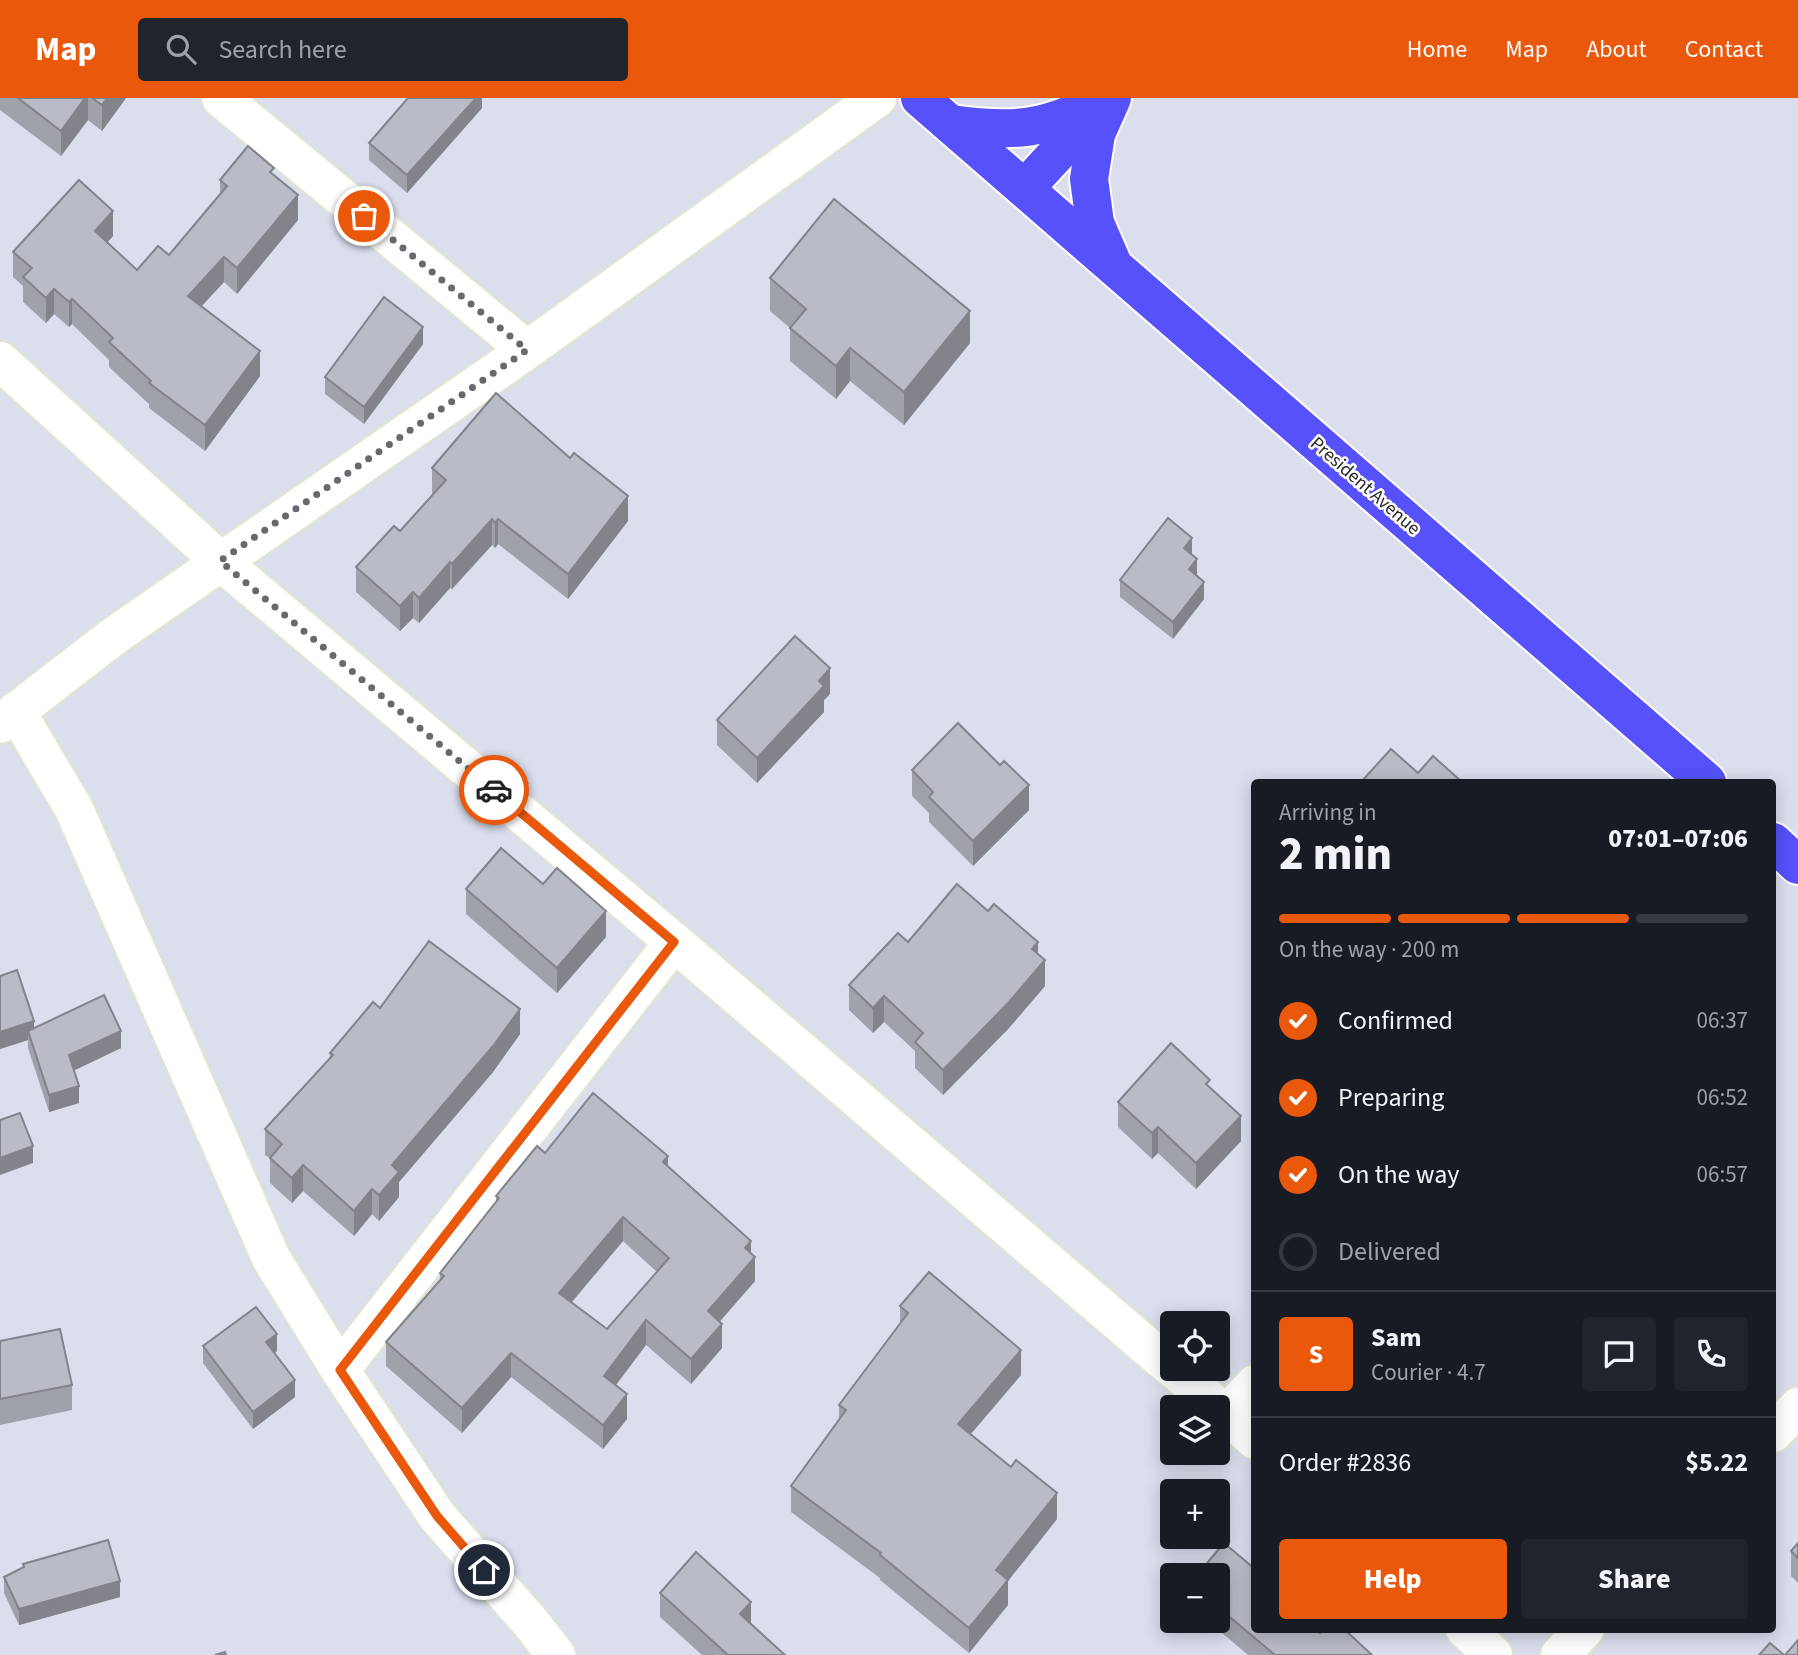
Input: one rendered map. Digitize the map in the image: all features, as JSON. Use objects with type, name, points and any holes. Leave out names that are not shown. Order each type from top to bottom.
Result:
[{"type":"main road","name":"President Avenue","points":[[920,98],[1704,779]]},
{"type":"main road","points":[[951,124],[993,130],[1037,126],[1077,113],[1108,98]]},
{"type":"main road","points":[[1025,188],[1108,98]]},
{"type":"main road","points":[[1108,98],[1096,134],[1090,178],[1095,223],[1113,265]]},
{"type":"main road","points":[[1776,845],[1798,865]]},
{"type":"street","points":[[221,98],[527,350]]},
{"type":"street","points":[[556,1655],[437,1516],[340,1370],[271,1258],[74,809],[8,717],[114,636],[527,350],[877,98]]},
{"type":"street","points":[[0,361],[220,561],[674,942],[1160,1357]]},
{"type":"street","points":[[340,1370],[674,942]]},
{"type":"street","points":[[1188,1381],[1205,1395]]},
{"type":"street","points":[[1230,1411],[1251,1388]]},
{"type":"street","points":[[1776,1430],[1798,1407]]},
{"type":"street","points":[[1230,1417],[1251,1436]]},
{"type":"street","points":[[1469,1633],[1493,1655]]},
{"type":"street","points":[[1560,1655],[1581,1633]]},
{"type":"building","points":[[18,98],[85,98],[61,131]]},
{"type":"building","points":[[92,98],[107,98],[102,105]]},
{"type":"building","points":[[408,98],[476,98],[407,175],[369,143]]},
{"type":"building","points":[[248,146],[274,168],[270,172],[298,195],[237,268],[224,257],[188,296],[260,351],[205,425],[149,383],[151,381],[109,342],[113,338],[72,299],[69,302],[54,289],[46,298],[23,277],[32,268],[13,252],[79,180],[113,211],[95,231],[137,270],[158,246],[169,255],[227,186],[220,180]]},
{"type":"building","points":[[834,199],[970,311],[904,392],[850,348],[836,366],[790,328],[806,309],[770,278]]},
{"type":"building","points":[[384,297],[423,327],[364,407],[325,377]]},
{"type":"building","points":[[496,393],[570,458],[574,453],[628,496],[568,574],[498,519],[495,523],[492,519],[419,598],[413,592],[400,606],[356,567],[394,526],[400,531],[446,480],[432,468]]},
{"type":"building","points":[[1168,518],[1192,538],[1184,548],[1197,559],[1189,569],[1204,582],[1173,622],[1120,580]]},
{"type":"building","points":[[795,636],[830,668],[819,681],[824,686],[757,758],[717,720]]},
{"type":"building","points":[[958,723],[1000,765],[1004,761],[1029,785],[973,841],[929,797],[933,792],[912,770]]},
{"type":"building","points":[[1391,749],[1418,773],[1433,756],[1459,779],[1364,779]]},
{"type":"building","points":[[501,848],[543,884],[557,868],[606,911],[557,968],[466,889]]},
{"type":"building","points":[[957,884],[988,911],[994,904],[1038,942],[1032,949],[1045,960],[1009,1002],[943,1070],[915,1042],[923,1033],[884,996],[873,1008],[849,985],[898,933],[908,942]]},
{"type":"building","points":[[429,941],[520,1009],[493,1046],[392,1165],[399,1172],[379,1195],[372,1189],[354,1211],[303,1165],[292,1178],[270,1158],[282,1144],[265,1129],[333,1055],[330,1053],[373,1002],[380,1008]]},
{"type":"building","points":[[17,970],[34,1021],[0,1032],[0,976]]},
{"type":"building","points":[[104,995],[121,1031],[69,1055],[79,1086],[49,1095],[28,1031]]},
{"type":"building","points":[[1171,1043],[1210,1080],[1206,1084],[1241,1116],[1196,1163],[1158,1127],[1152,1133],[1118,1102]]},
{"type":"building","points":[[593,1093],[668,1156],[663,1162],[751,1241],[745,1248],[755,1257],[708,1311],[722,1324],[691,1359],[646,1320],[604,1376],[627,1394],[603,1425],[511,1353],[462,1408],[386,1342],[444,1276],[440,1273],[499,1198],[496,1196],[537,1146],[545,1153]],"holes":[[[623,1217],[669,1258],[607,1329],[559,1293]]]},
{"type":"building","points":[[20,1113],[33,1146],[0,1158],[0,1120]]},
{"type":"building","points":[[929,1272],[1021,1350],[958,1424],[1011,1467],[1016,1460],[1057,1493],[996,1570],[1008,1580],[969,1628],[880,1555],[881,1553],[791,1486],[846,1410],[839,1405],[908,1313],[900,1306]]},
{"type":"building","points":[[256,1307],[277,1334],[266,1342],[295,1380],[253,1412],[203,1346]]},
{"type":"building","points":[[60,1329],[72,1385],[0,1399],[0,1341]]},
{"type":"building","points":[[108,1540],[120,1581],[19,1609],[4,1577],[24,1567],[23,1564]]},
{"type":"building","points":[[1798,1543],[1798,1558],[1791,1551]]},
{"type":"building","points":[[1230,1548],[1251,1566],[1251,1633],[1348,1633],[1372,1655],[1275,1655],[1230,1617],[1230,1563],[1207,1563],[1219,1549]]},
{"type":"building","points":[[696,1552],[751,1602],[740,1614],[785,1655],[728,1655],[660,1593]]},
{"type":"building","points":[[1798,1640],[1798,1655],[1785,1655]]},
{"type":"building","points":[[1770,1643],[1784,1655],[1759,1655]]},
{"type":"way so far","points":[[364,216],[527,350],[220,561],[494,790]]},
{"type":"route","points":[[484,1570],[437,1516],[340,1370],[674,942],[494,790]]}]
